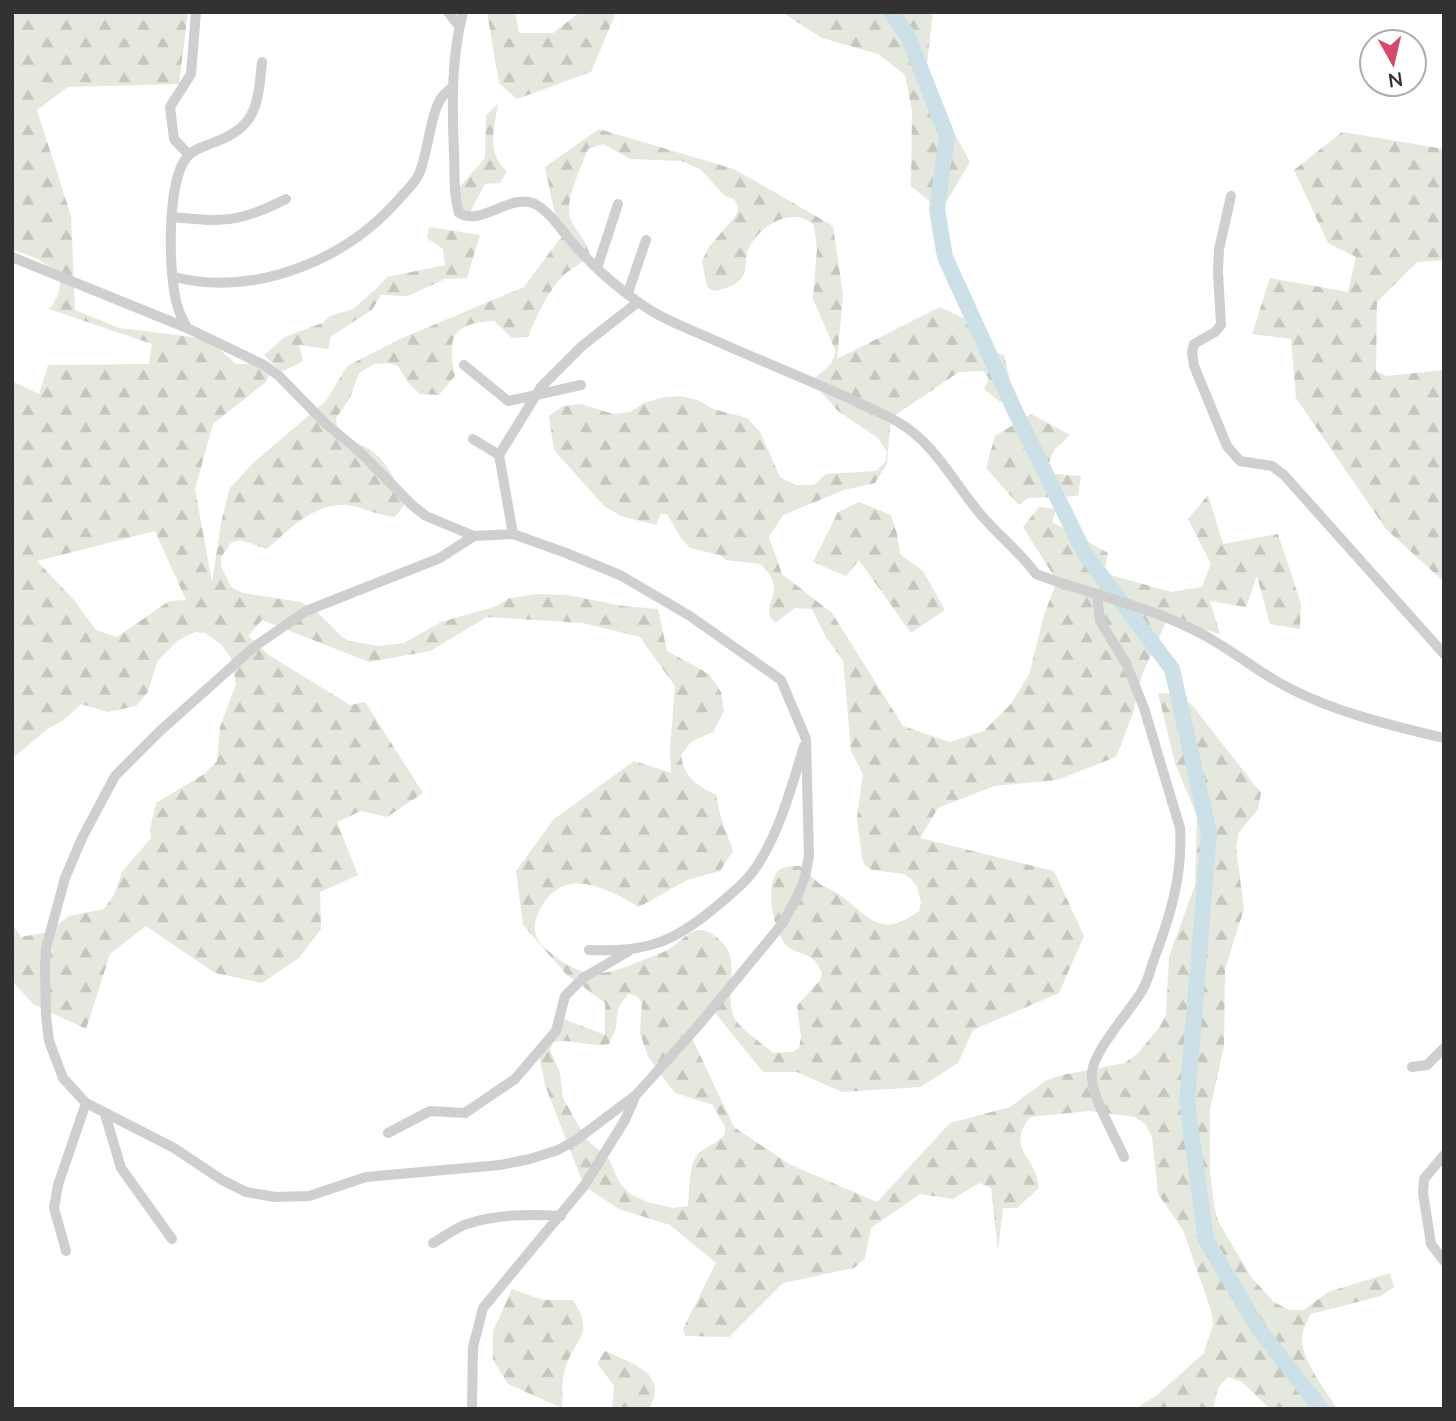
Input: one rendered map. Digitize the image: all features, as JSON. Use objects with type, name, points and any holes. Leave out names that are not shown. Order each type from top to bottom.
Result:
[{"type":"street","points":[[188,154],[174,139],[170,107],[191,74],[197,12]]},
{"type":"street","points":[[448,12],[459,26]]},
{"type":"street","points":[[463,12],[453,63],[455,189],[459,213],[476,216],[522,202],[534,204],[546,212],[597,268],[638,302],[678,324],[897,421],[914,432],[930,448],[982,517],[1036,574],[1147,611],[1196,631],[1280,683],[1321,701],[1399,727],[1444,738]]},
{"type":"street","points":[[187,328],[178,310],[174,277],[171,239],[175,182],[179,168],[188,154],[233,136],[253,114],[258,101],[262,62]]},
{"type":"street","points":[[174,277],[205,283],[252,280],[280,274],[345,247],[388,212],[419,175],[440,99],[453,86]]},
{"type":"street","points":[[1231,196],[1219,248],[1221,325],[1216,332],[1194,344],[1192,352],[1194,366],[1227,446],[1240,461],[1272,466],[1284,475],[1444,654]]},
{"type":"street","points":[[172,216],[228,221],[248,217],[286,199]]},
{"type":"street","points":[[597,268],[618,204]]},
{"type":"street","points":[[628,293],[646,240]]},
{"type":"street","points":[[12,257],[187,328],[264,365],[279,376],[325,423],[361,453],[426,516],[474,536],[513,534],[621,575],[690,616],[781,680],[806,739],[809,856],[797,897],[782,924],[698,1026],[636,1095],[593,1129],[558,1150],[544,1155],[500,1164],[366,1177],[328,1191],[294,1197],[246,1192],[222,1180],[174,1148],[86,1103],[63,1078],[49,1041],[46,1016],[46,948],[65,878],[82,838],[115,776],[160,731],[279,628],[306,611],[440,558],[474,536]]},
{"type":"street","points":[[513,534],[499,456],[533,397],[582,346],[638,302]]},
{"type":"street","points":[[464,365],[508,401],[581,386]]},
{"type":"street","points":[[473,439],[499,456]]},
{"type":"street","points":[[1097,595],[1100,621],[1126,663],[1144,708],[1180,828],[1181,843],[1178,881],[1168,923],[1145,986],[1096,1058],[1092,1073],[1093,1088],[1124,1157]]},
{"type":"street","points":[[589,950],[633,949],[671,940],[699,922],[744,883],[755,870],[779,820],[806,739]]},
{"type":"street","points":[[388,1133],[430,1111],[465,1113],[515,1079],[556,1031],[565,996],[583,978],[633,949]]},
{"type":"street","points":[[1412,1067],[1427,1065],[1444,1048]]},
{"type":"street","points":[[472,1409],[473,1347],[483,1308],[584,1186],[625,1120],[636,1095]]},
{"type":"street","points":[[66,1251],[54,1208],[58,1185],[86,1103]]},
{"type":"street","points":[[105,1114],[121,1168],[172,1239]]},
{"type":"street","points":[[1444,1155],[1424,1179],[1423,1193],[1431,1244],[1444,1261]]},
{"type":"street","points":[[433,1243],[465,1225],[484,1220],[503,1216],[561,1216]]},
{"type":"green space","points":[[12,12],[188,12],[179,84],[68,87],[37,110],[71,216],[75,310],[119,328],[208,339],[236,364],[252,364],[270,373],[266,382],[213,424],[195,489],[212,582],[221,523],[230,488],[254,462],[326,401],[347,366],[400,339],[524,287],[564,233],[555,215],[545,167],[599,129],[734,169],[833,226],[843,295],[837,359],[940,307],[971,322],[979,348],[1004,355],[1015,401],[1000,402],[984,389],[989,379],[984,371],[959,372],[891,418],[887,464],[875,483],[844,490],[783,515],[769,537],[782,574],[832,613],[903,726],[950,742],[984,731],[1010,705],[1029,675],[1044,615],[1057,581],[1023,527],[1039,507],[1056,509],[1052,522],[1108,553],[1104,573],[1171,592],[1202,587],[1211,564],[1188,519],[1208,495],[1223,544],[1278,534],[1301,604],[1300,629],[1270,624],[1257,576],[1246,607],[1210,601],[1220,634],[1167,620],[1142,675],[1133,713],[1116,757],[1057,780],[994,786],[938,808],[920,838],[1054,871],[1084,936],[1059,993],[973,1030],[958,1063],[920,1087],[842,1092],[797,1072],[763,1072],[712,1009],[690,1034],[734,1127],[789,1164],[877,1202],[950,1123],[1010,1107],[1047,1080],[1125,1063],[1138,1053],[1166,1015],[1169,957],[1195,885],[1197,816],[1175,763],[1158,693],[1176,694],[1191,704],[1261,793],[1258,809],[1238,834],[1236,848],[1244,909],[1225,969],[1224,1046],[1210,1109],[1210,1172],[1218,1221],[1251,1277],[1274,1302],[1289,1310],[1304,1310],[1328,1292],[1390,1273],[1394,1287],[1381,1296],[1311,1314],[1306,1324],[1303,1348],[1315,1375],[1337,1409],[1270,1409],[1242,1382],[1228,1377],[1218,1388],[1213,1409],[1135,1409],[1157,1395],[1204,1353],[1213,1324],[1211,1310],[1183,1230],[1158,1194],[1152,1137],[1146,1125],[1135,1117],[1089,1111],[1030,1117],[1020,1137],[1021,1145],[1033,1167],[1039,1188],[1017,1208],[1003,1208],[998,1251],[991,1188],[979,1183],[953,1199],[920,1194],[871,1228],[865,1258],[854,1268],[783,1283],[729,1337],[685,1336],[683,1329],[716,1263],[670,1225],[619,1209],[584,1186],[545,1085],[537,1046],[561,1018],[605,1035],[605,1003],[566,974],[523,925],[516,871],[554,819],[634,761],[671,773],[670,747],[675,686],[640,637],[583,623],[487,617],[430,651],[369,662],[262,620],[248,636],[269,655],[350,705],[365,702],[423,793],[387,817],[361,811],[337,822],[358,875],[320,892],[321,929],[299,958],[262,983],[215,973],[146,926],[110,954],[86,1029],[33,1004],[12,981],[12,924],[21,937],[48,932],[69,916],[104,909],[114,895],[122,872],[151,838],[150,829],[156,803],[204,774],[217,761],[220,727],[236,684],[231,658],[221,644],[205,633],[195,632],[177,641],[157,662],[148,692],[136,706],[108,712],[81,704],[64,720],[12,756],[12,381],[39,394],[48,365],[149,364],[152,344],[49,309],[58,293],[59,273],[38,259],[12,249]],"holes":[[[603,144],[631,159],[681,161],[700,169],[725,196],[734,199],[738,206],[737,214],[709,247],[702,261],[707,287],[714,291],[730,286],[743,276],[748,250],[767,226],[796,217],[814,225],[817,249],[813,299],[836,352],[831,364],[813,380],[814,384],[838,411],[878,438],[887,452],[886,461],[876,471],[826,474],[814,485],[795,485],[780,477],[760,432],[747,418],[713,409],[698,400],[680,396],[660,398],[644,403],[630,412],[613,414],[581,404],[563,406],[549,416],[554,450],[604,506],[621,516],[656,525],[661,514],[667,514],[690,548],[720,555],[726,560],[761,564],[774,585],[769,612],[775,623],[795,608],[812,609],[827,639],[843,660],[851,751],[863,774],[857,817],[862,857],[865,865],[872,870],[904,874],[911,879],[917,886],[921,903],[919,911],[907,919],[896,923],[878,923],[820,884],[800,866],[779,870],[774,877],[771,897],[778,931],[788,947],[813,959],[822,973],[820,980],[797,1006],[801,1037],[799,1048],[792,1052],[773,1053],[736,1021],[731,1005],[732,973],[729,953],[723,944],[706,931],[695,931],[662,953],[604,973],[581,971],[570,966],[546,949],[536,936],[535,921],[539,911],[560,888],[572,884],[598,887],[639,907],[687,880],[720,871],[733,851],[716,795],[692,780],[682,763],[681,755],[691,742],[713,732],[724,711],[721,692],[709,674],[667,651],[658,609],[623,606],[568,595],[538,594],[510,598],[494,607],[441,622],[404,643],[378,646],[349,641],[317,612],[301,602],[243,593],[231,587],[221,566],[221,557],[231,543],[240,540],[267,549],[297,523],[331,506],[358,507],[395,517],[407,501],[387,468],[372,451],[338,434],[336,418],[350,398],[359,373],[374,364],[390,363],[398,366],[409,384],[420,394],[439,395],[455,376],[453,342],[461,329],[480,322],[494,321],[512,338],[528,337],[553,288],[589,252],[572,223],[569,211],[574,184],[588,149]],[[155,531],[186,600],[169,601],[117,637],[96,630],[74,600],[37,561]],[[628,994],[636,996],[642,1002],[640,1033],[648,1057],[675,1093],[713,1105],[725,1127],[725,1134],[701,1151],[694,1161],[688,1206],[673,1208],[647,1202],[630,1194],[619,1182],[609,1159],[587,1140],[563,1098],[560,1073],[550,1050],[553,1042],[609,1044],[616,1028],[618,1008]]]},
{"type":"green space","points":[[487,12],[515,12],[519,33],[553,33],[580,12],[614,12],[615,15],[591,72],[517,99],[499,83]]},
{"type":"green space","points":[[782,12],[933,12],[925,80],[970,162],[941,211],[911,186],[912,111],[905,75],[878,54],[822,38]]},
{"type":"green space","points":[[498,104],[494,148],[500,164],[507,171],[500,183],[485,184],[470,212],[460,210],[458,189],[485,158],[486,115]]},
{"type":"green space","points":[[1342,132],[1444,149],[1444,260],[1417,262],[1377,302],[1376,371],[1386,376],[1444,370],[1444,582],[1386,529],[1296,398],[1291,339],[1252,334],[1270,278],[1348,292],[1356,257],[1328,243],[1294,170]]},
{"type":"green space","points":[[429,227],[480,235],[467,278],[445,279],[408,296],[381,295],[372,310],[331,336],[328,349],[299,345],[303,361],[281,372],[264,355],[285,337],[322,323],[330,316],[353,309],[387,277],[445,265],[443,249],[427,238]]},
{"type":"green space","points":[[1031,414],[1070,435],[1054,450],[1045,473],[1081,476],[1078,496],[1028,498],[1019,505],[986,468],[995,436]]},
{"type":"green space","points":[[859,502],[891,515],[900,554],[923,571],[945,610],[911,633],[859,560],[846,576],[813,562],[838,512]]},
{"type":"green space","points":[[512,1289],[543,1300],[573,1300],[580,1313],[583,1331],[564,1374],[562,1408],[508,1384],[493,1360],[493,1331]]},
{"type":"green space","points":[[605,1351],[636,1365],[651,1378],[655,1386],[649,1409],[612,1409],[614,1386],[597,1363]]},
{"type":"waterway","points":[[891,12],[907,34],[947,136],[937,209],[945,257],[1015,411],[1085,554],[1172,669],[1209,833],[1187,1102],[1206,1240],[1258,1328],[1321,1409]]}]
